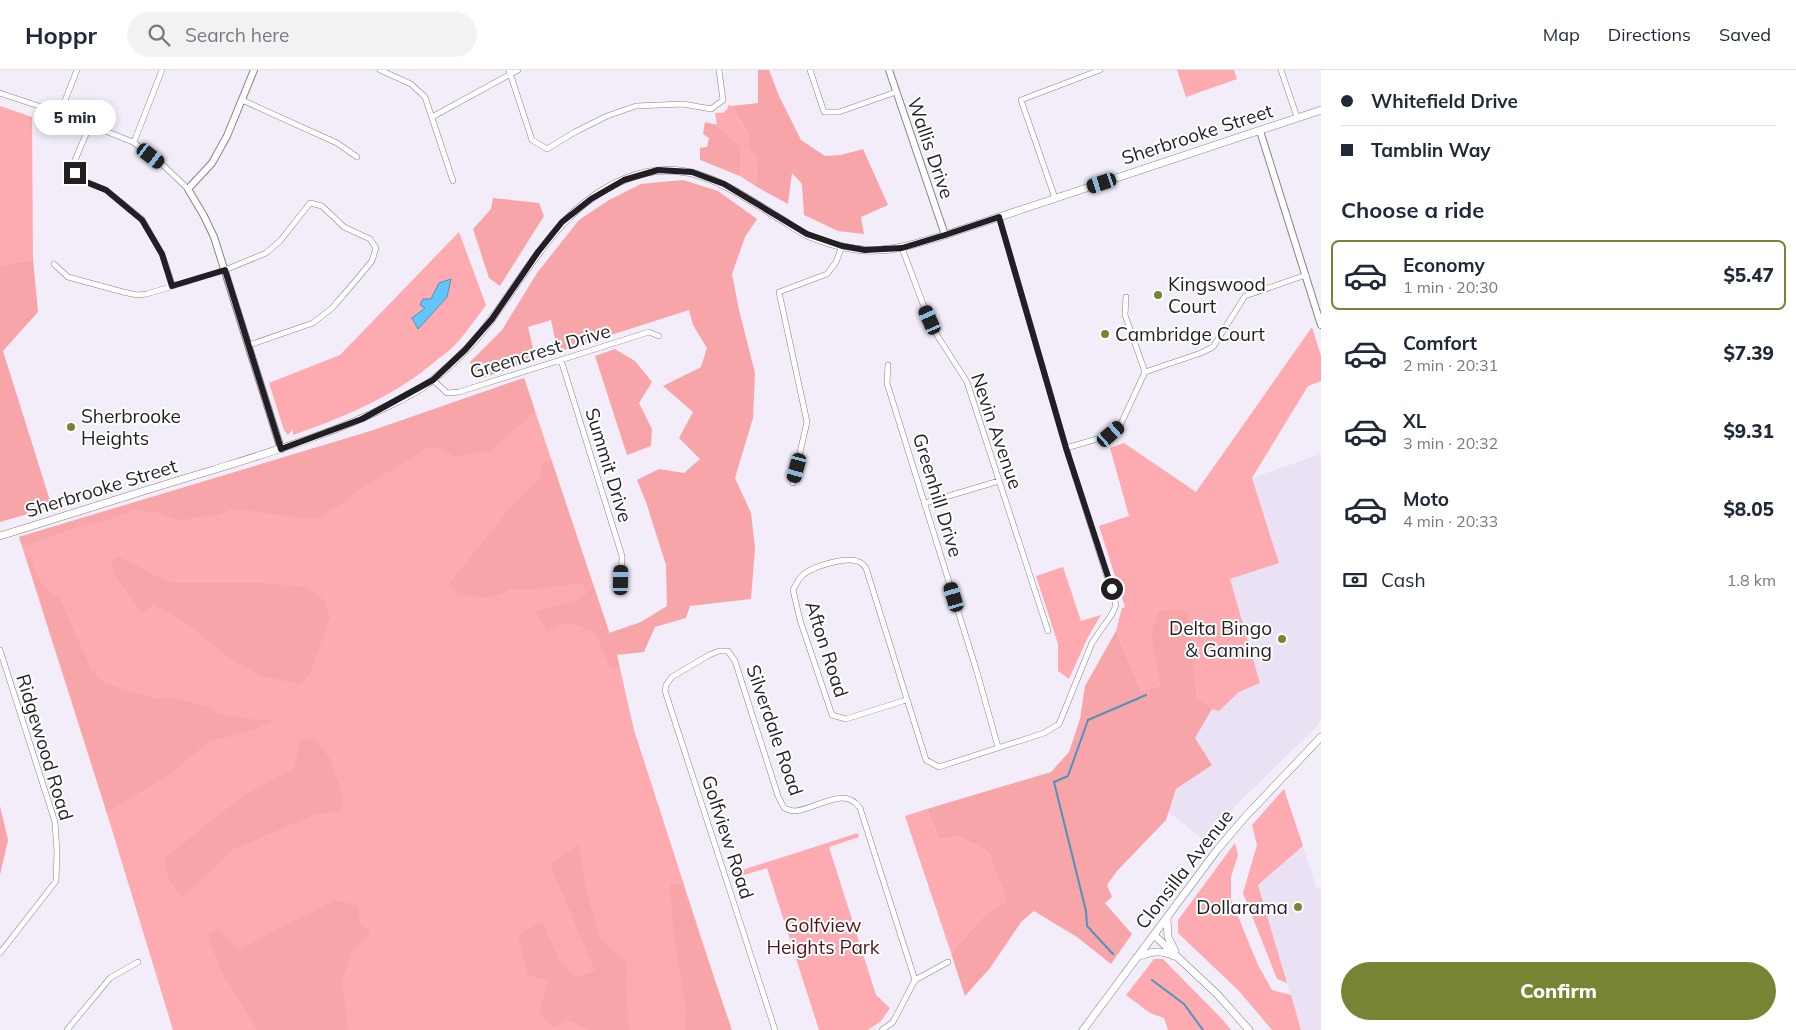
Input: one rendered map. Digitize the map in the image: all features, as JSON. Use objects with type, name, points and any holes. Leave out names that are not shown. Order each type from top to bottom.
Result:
[{"type":"main road","name":"Sherbrooke Street","points":[[0,536],[281,449],[362,419],[433,380],[465,350],[492,319],[538,252],[562,222],[591,199],[624,180],[658,170],[692,172],[724,184],[807,234],[842,246],[865,250],[902,248],[1321,110]]},
{"type":"main road","name":"Clonsilla Avenue","points":[[1083,1030],[1217,850],[1321,737]]},
{"type":"main road","points":[[1167,918],[1168,938],[1181,959]]},
{"type":"main road","points":[[1154,935],[1181,959],[1234,1012],[1249,1030]]},
{"type":"main road","points":[[1137,957],[1157,951],[1169,953],[1181,959]]},
{"type":"street","points":[[60,113],[77,70]]},
{"type":"street","points":[[134,142],[162,70]]},
{"type":"street","points":[[188,189],[212,163],[227,136],[254,70]]},
{"type":"street","points":[[380,70],[411,84],[425,97],[453,181]]},
{"type":"street","points":[[432,117],[510,72],[518,70]]},
{"type":"street","points":[[510,72],[532,140],[547,149],[591,124],[636,106],[683,104],[711,109],[723,100],[719,70]]},
{"type":"street","points":[[810,70],[824,112],[839,112],[896,92]]},
{"type":"street","name":"Wallis Drive","points":[[889,70],[945,235]]},
{"type":"street","points":[[1055,198],[1021,100],[1100,70]]},
{"type":"street","points":[[1281,70],[1297,117]]},
{"type":"street","points":[[0,93],[60,113],[134,142],[161,163],[188,189],[210,227],[281,449]]},
{"type":"street","points":[[242,100],[338,143],[357,158]]},
{"type":"street","points":[[90,125],[75,160],[75,173],[86,182],[106,190],[142,220],[162,254],[172,286]]},
{"type":"street","points":[[1260,131],[1321,325]]},
{"type":"street","points":[[54,264],[68,277],[137,295],[148,294],[225,270],[266,253],[280,241],[310,203],[322,206],[344,227],[370,239],[376,248],[372,261],[332,308],[313,323],[249,345]]},
{"type":"street","points":[[999,217],[1066,448],[1111,434],[1119,428],[1144,372],[1125,315],[1126,297]]},
{"type":"street","points":[[793,483],[807,422],[779,292],[827,274],[836,262],[842,246]]},
{"type":"street","name":"Nevin Avenue","points":[[902,248],[937,336],[967,382],[1048,632]]},
{"type":"street","points":[[1144,372],[1201,353],[1213,347],[1245,296],[1306,275]]},
{"type":"street","name":"Greencrest Drive","points":[[433,380],[447,393],[459,392],[649,332],[659,336]]},
{"type":"street","name":"Summit Drive","points":[[561,360],[622,556],[621,580]]},
{"type":"street","name":"Greenhill Drive","points":[[888,365],[887,383],[980,679],[998,747]]},
{"type":"street","name":"Afton Road","points":[[906,700],[846,719],[832,715],[800,620],[792,590],[798,579],[805,573],[845,560],[858,561],[866,568],[926,760],[939,767],[1044,733],[1059,724],[1092,643],[1116,605],[1066,448]]},
{"type":"street","points":[[925,503],[999,481]]},
{"type":"street","name":"Ridgewood Road","points":[[0,650],[55,822],[57,852],[56,881],[0,953]]},
{"type":"street","name":"Silverdale Road","points":[[668,682],[672,677],[709,655],[718,651],[728,652],[735,660],[778,796],[784,808],[793,811],[847,797],[856,801],[865,820],[914,980]]},
{"type":"street","name":"Golfview Road","points":[[668,682],[665,691],[775,1030]]},
{"type":"street","points":[[68,1030],[110,978],[138,962]]},
{"type":"street","points":[[882,1030],[893,1022],[914,980],[948,962]]},
{"type":"shaded area","points":[[758,70],[769,70],[779,96],[801,140],[825,156],[841,155],[863,149],[888,205],[861,217],[864,234],[838,231],[804,215],[802,184],[792,173],[788,204],[757,187],[756,154],[749,150],[749,135],[732,106],[758,103]]},
{"type":"shaded area","points":[[705,122],[717,125],[740,146],[740,176],[700,160],[700,148],[707,147],[709,138],[703,134]]},
{"type":"shaded area","points":[[683,180],[718,191],[757,219],[745,237],[732,274],[755,373],[753,418],[735,478],[751,513],[755,548],[751,599],[690,606],[686,618],[655,627],[644,652],[617,655],[620,669],[610,668],[595,632],[567,622],[547,631],[536,612],[579,599],[587,593],[581,583],[539,589],[512,589],[490,598],[458,595],[450,583],[512,505],[540,479],[541,464],[551,460],[609,633],[641,622],[667,606],[666,565],[637,480],[659,469],[684,473],[700,459],[679,438],[693,412],[663,386],[701,367],[707,348],[693,325],[689,310],[558,352],[551,320],[528,327],[536,360],[479,379],[470,362],[502,330],[537,273],[579,220],[609,200],[641,184]]},
{"type":"shaded area","points":[[493,198],[539,203],[544,216],[500,286],[489,278],[473,229],[491,209]]},
{"type":"shaded area","points":[[33,259],[38,312],[3,351],[52,507],[0,522],[0,265]]},
{"type":"shaded area","points":[[615,349],[635,361],[652,382],[639,403],[652,429],[651,446],[627,455],[595,356]]},
{"type":"shaded area","points":[[524,378],[535,411],[492,450],[455,457],[440,449],[429,447],[359,490],[337,507],[330,509],[321,518],[300,518],[238,509],[216,516],[195,517],[181,521],[159,513],[134,510],[98,523],[80,526],[23,547],[19,537],[371,431]]},
{"type":"shaded area","points":[[1321,454],[1321,721],[1238,803],[1205,841],[1169,812],[1176,789],[1212,765],[1195,738],[1212,709],[1219,711],[1239,692],[1260,683],[1230,579],[1272,539],[1252,478]]},
{"type":"shaded area","points":[[30,557],[43,585],[47,590],[58,595],[91,669],[101,681],[157,699],[170,697],[180,699],[214,709],[217,714],[258,720],[273,720],[257,729],[208,742],[169,775],[107,812],[27,558]]},
{"type":"shaded area","points":[[118,557],[160,578],[175,583],[266,583],[304,587],[323,599],[330,617],[310,674],[300,684],[262,676],[229,658],[193,628],[154,604],[142,613],[117,579],[111,563]]},
{"type":"shaded area","points":[[1159,609],[1188,611],[1197,698],[1212,709],[1195,738],[1212,765],[1176,789],[1166,820],[1117,871],[1107,885],[1112,897],[1105,903],[1132,934],[1111,964],[1077,937],[1034,911],[1021,922],[990,968],[965,996],[951,953],[981,918],[1007,900],[989,853],[958,836],[939,840],[927,809],[1051,772],[1069,752],[1080,719],[1085,686],[1116,631],[1141,690],[1160,686],[1151,634]]},
{"type":"shaded area","points":[[314,737],[331,760],[343,797],[341,811],[316,814],[232,850],[183,897],[168,879],[165,858],[243,796],[294,768],[300,742]]},
{"type":"shaded area","points":[[0,806],[8,840],[0,875]]},
{"type":"shaded area","points":[[579,844],[586,891],[601,940],[627,963],[626,986],[629,1030],[591,1030],[568,1021],[553,1027],[539,1012],[548,981],[528,975],[518,935],[542,921],[558,958],[575,978],[595,971],[550,864]]},
{"type":"shaded area","points":[[1303,846],[1316,888],[1321,887],[1321,1030],[1301,1030],[1258,885]]},
{"type":"shaded area","points":[[670,884],[682,884],[732,1030],[685,1030],[686,1011],[674,937]]},
{"type":"shaded area","points":[[335,900],[359,906],[359,923],[371,933],[351,953],[342,981],[348,1030],[257,1030],[223,974],[207,935],[219,929],[238,950]]},
{"type":"green space","points":[[1177,70],[1234,70],[1237,79],[1186,97]]},
{"type":"green space","points":[[728,105],[732,106],[749,135],[749,150],[756,153],[757,187],[740,176],[740,146],[717,125],[715,113],[723,113],[728,108]]},
{"type":"green space","points":[[0,106],[32,117],[33,259],[0,265]]},
{"type":"green space","points":[[459,232],[486,305],[458,342],[422,372],[387,395],[332,421],[293,435],[293,429],[288,435],[284,430],[269,383],[340,355]]},
{"type":"green space","points":[[1312,327],[1321,356],[1321,381],[1308,386],[1252,478],[1279,563],[1230,579],[1260,683],[1239,692],[1219,711],[1212,709],[1197,699],[1188,612],[1159,609],[1152,634],[1160,686],[1141,690],[1116,631],[1122,608],[1125,607],[1099,526],[1129,516],[1110,448],[1124,443],[1196,492]]},
{"type":"green space","points":[[524,378],[617,655],[634,730],[731,1030],[173,1030],[109,820],[19,537],[371,431]]},
{"type":"green space","points":[[1063,567],[1081,621],[1101,615],[1088,637],[1069,679],[1058,671],[1058,644],[1036,576]]},
{"type":"green space","points":[[1284,789],[1303,846],[1258,885],[1287,983],[1277,979],[1243,893],[1257,845],[1252,825]]},
{"type":"green space","points":[[927,809],[939,840],[958,836],[989,853],[1008,900],[981,918],[951,953],[905,816]]},
{"type":"green space","name":"Golfview Heights Park","points":[[858,833],[859,837],[829,847],[876,995],[890,1008],[881,1021],[868,1030],[819,1030],[767,868],[734,878],[733,873]]},
{"type":"green space","points":[[1235,843],[1238,855],[1231,877],[1231,899],[1258,965],[1272,990],[1291,995],[1301,1030],[1272,1030],[1239,991],[1178,933],[1178,920]]},
{"type":"green space","points":[[1154,959],[1163,959],[1231,1030],[1168,1030],[1164,1018],[1150,1013],[1126,995]]},
{"type":"water","points":[[451,279],[447,297],[418,329],[412,318],[425,308],[420,305],[423,299],[431,299],[439,283]]},
{"type":"waterway","points":[[1113,954],[1087,926],[1086,911],[1054,782],[1068,776],[1088,720],[1146,695]]},
{"type":"waterway","points":[[1152,980],[1184,1004],[1203,1030]]},
{"type":"place","name":"Kingswood Court","points":[[1158,295]]},
{"type":"place","name":"Cambridge Court","points":[[1105,334]]},
{"type":"place","name":"Sherbrooke Heights","points":[[71,427]]},
{"type":"place","name":"Delta Bingo & Gaming","points":[[1282,639]]},
{"type":"place","name":"Dollarama","points":[[1298,907]]},
{"type":"route","points":[[75,173],[86,182],[106,190],[142,220],[162,254],[172,286],[225,270],[281,449],[362,419],[433,380],[465,350],[492,319],[538,252],[562,222],[591,199],[624,180],[658,170],[692,172],[724,184],[807,234],[842,246],[865,250],[902,248],[999,217],[1066,448],[1112,589]]}]
